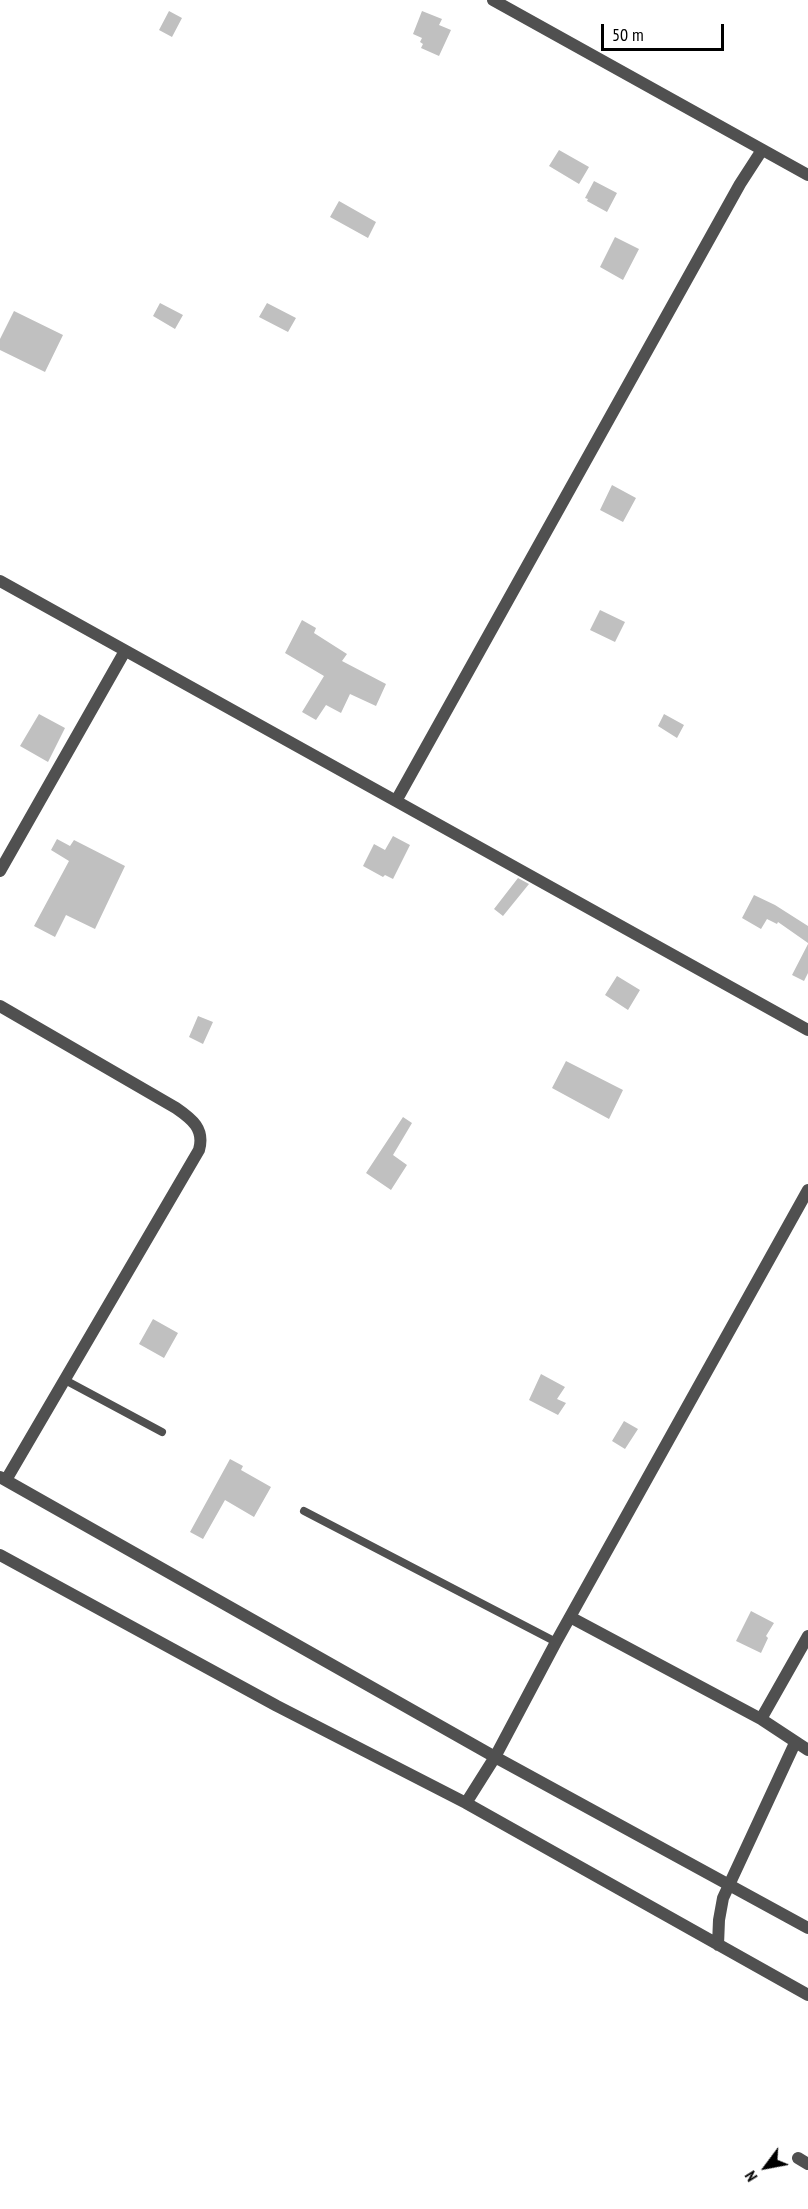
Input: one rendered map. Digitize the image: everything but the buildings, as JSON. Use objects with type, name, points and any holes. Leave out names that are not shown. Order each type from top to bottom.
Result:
[{"type":"street","points":[[492,0],[808,175]]},
{"type":"street","points":[[396,801],[740,184],[762,150]]},
{"type":"street","points":[[0,581],[808,1030]]},
{"type":"street","points":[[0,871],[125,651]]},
{"type":"street","points":[[0,1006],[176,1108],[191,1118],[201,1135],[199,1150],[65,1380],[3,1478],[495,1757],[808,1928]]},
{"type":"street","points":[[466,1803],[495,1757],[556,1641],[808,1190]]},
{"type":"street","points":[[0,1555],[277,1706],[466,1803],[808,1995]]},
{"type":"street","points":[[570,1617],[761,1719],[808,1750]]},
{"type":"street","points":[[761,1719],[808,1636]]},
{"type":"street","points":[[718,1945],[723,1898],[795,1743]]},
{"type":"lane","points":[[65,1380],[162,1432]]},
{"type":"lane","points":[[304,1511],[556,1641]]}]
